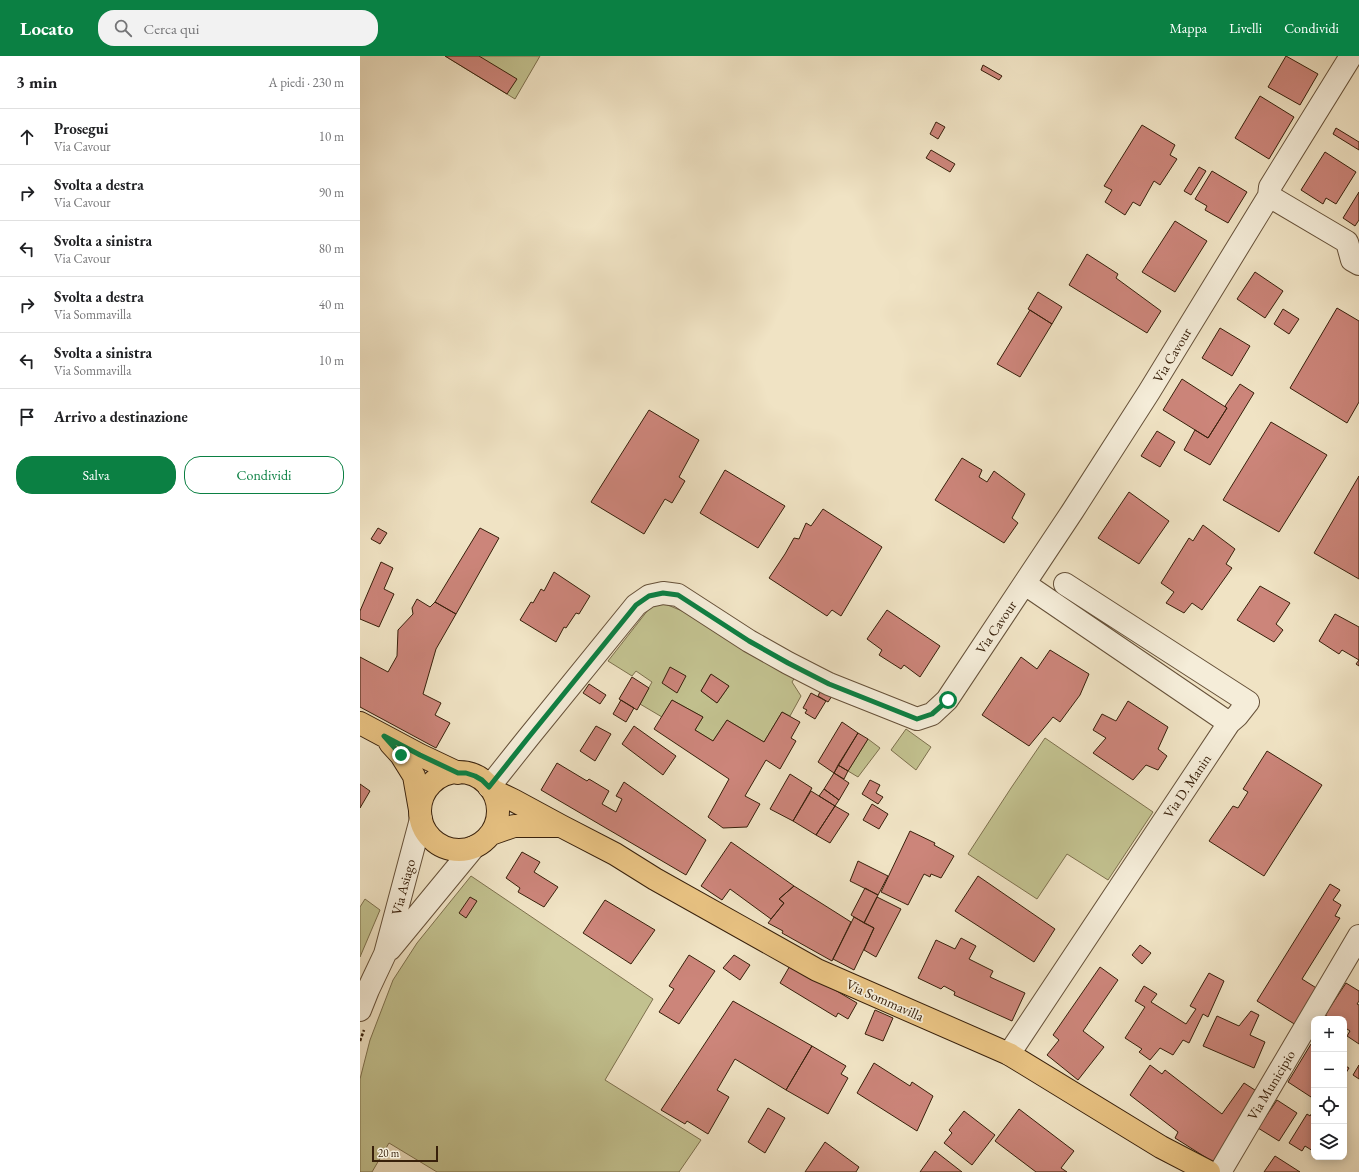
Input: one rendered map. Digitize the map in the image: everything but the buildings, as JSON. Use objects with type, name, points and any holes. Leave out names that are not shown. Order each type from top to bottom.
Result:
[{"type":"main road","name":"Via Sommavilla","points":[[360,723],[420,755],[458,773]]},
{"type":"main road","name":"Via Sommavilla","points":[[384,736],[401,755],[414,776],[421,815],[428,834],[441,846],[458,850],[466,850],[474,847],[491,834],[514,826],[561,826]]},
{"type":"main road","name":"Via Sommavilla","points":[[421,815],[424,797],[431,784],[443,776],[458,773],[466,773],[475,776],[482,780],[491,789],[615,854],[655,879],[817,970],[1009,1054],[1161,1147],[1210,1172]]},
{"type":"main road","points":[[491,789],[497,804],[498,812],[497,820],[491,834]]},
{"type":"street","name":"Via Cavour","points":[[491,789],[528,738],[636,605],[649,596],[663,593],[678,595],[749,641],[829,684],[917,719],[932,714],[948,700],[1149,392],[1269,196],[1270,187],[1351,56]]},
{"type":"street","points":[[1269,196],[1347,242],[1352,260],[1359,264]]},
{"type":"street","points":[[1025,584],[1228,723]]},
{"type":"street","name":"Via D. Manin","points":[[1009,1054],[1228,723],[1237,716],[1248,702],[1065,584]]},
{"type":"street","name":"Via Asiago","points":[[360,1010],[385,954],[421,815]]},
{"type":"street","name":"Via Asiago","points":[[385,954],[474,847]]},
{"type":"street","name":"Via Municipio","points":[[1220,1172],[1359,936]]},
{"type":"shaded area","points":[[445,56],[540,56],[515,99]]},
{"type":"shaded area","points":[[663,603],[694,616],[795,677],[792,682],[801,696],[790,716],[782,712],[764,742],[727,720],[713,741],[695,730],[703,717],[672,700],[662,717],[640,704],[652,682],[636,671],[632,676],[608,661],[648,610],[655,604]],"holes":[[[710,675],[729,686],[717,703],[701,691]]]},
{"type":"shaded area","points":[[906,729],[931,747],[916,770],[891,750]]},
{"type":"shaded area","points":[[1045,738],[1153,812],[1108,880],[1067,854],[1037,899],[968,854]]},
{"type":"shaded area","points":[[868,739],[880,748],[858,777],[848,771]]},
{"type":"shaded area","points":[[471,876],[653,999],[605,1080],[701,1140],[679,1172],[437,1172],[389,1143],[372,1172],[360,1172],[360,1079],[370,1040],[393,980],[417,943]]},
{"type":"shaded area","points":[[365,899],[380,910],[360,957],[360,907]]},
{"type":"route","points":[[401,755],[384,736],[458,773],[466,773],[475,776],[489,787],[636,605],[649,596],[663,593],[678,595],[749,641],[829,684],[917,719],[932,714],[948,700]]}]
